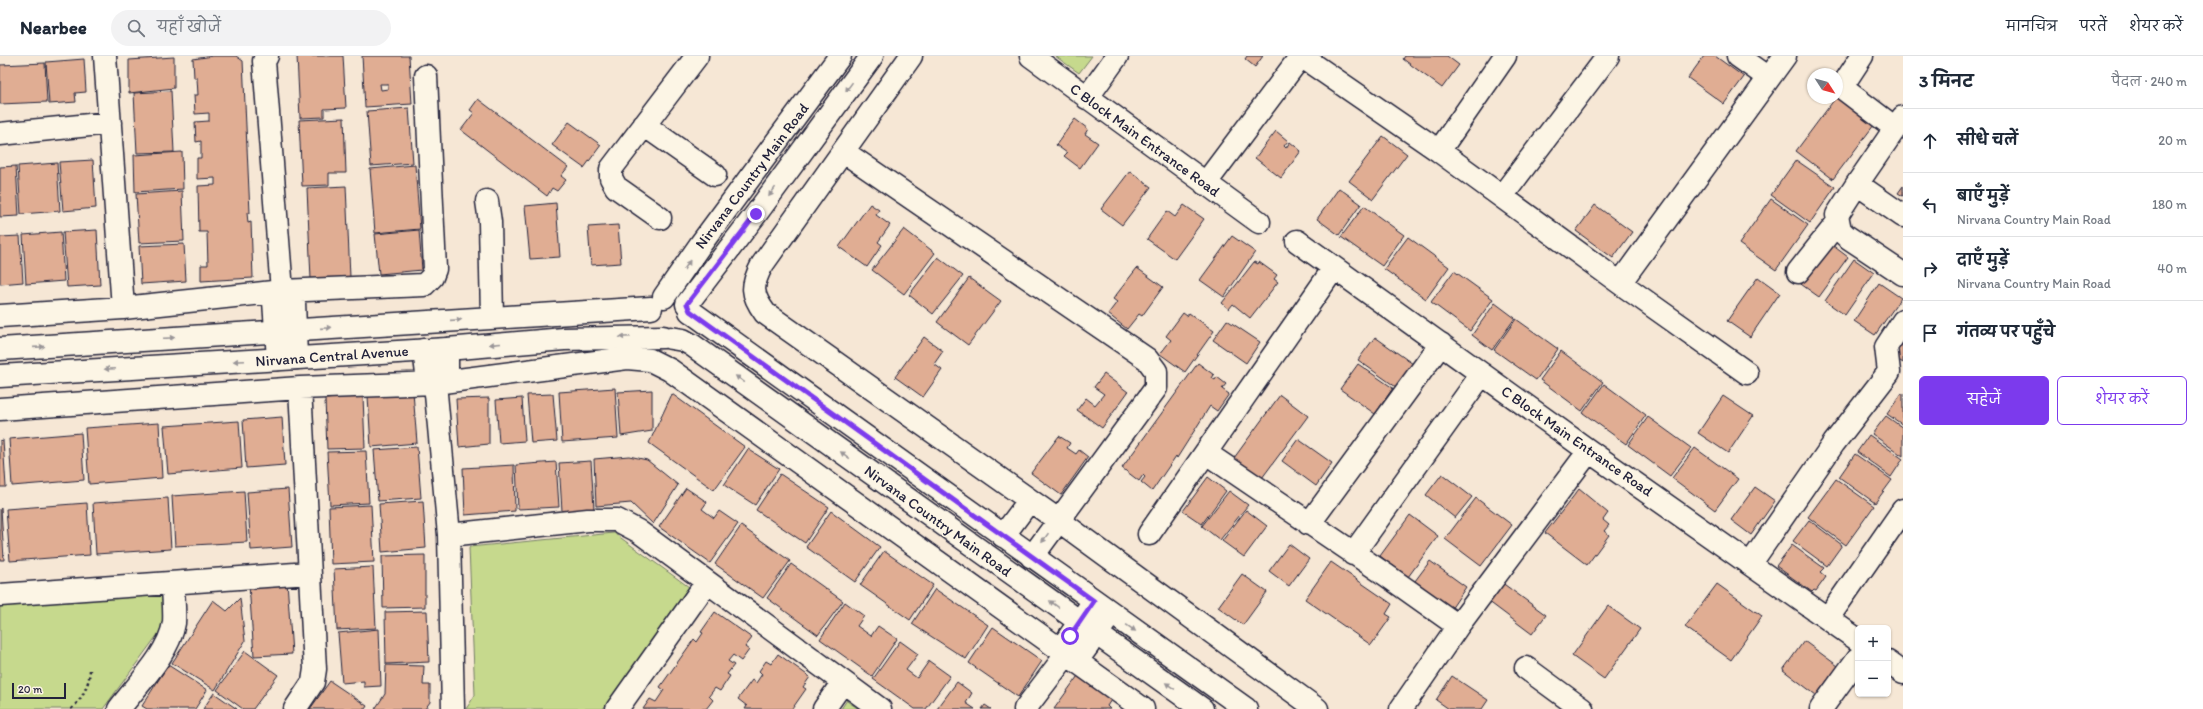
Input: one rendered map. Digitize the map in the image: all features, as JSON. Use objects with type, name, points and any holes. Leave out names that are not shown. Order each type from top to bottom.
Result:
[{"type":"street","points":[[105,56],[123,308]]},
{"type":"street","points":[[660,218],[616,187],[611,178],[611,169],[697,56]]},
{"type":"street","name":"Nirvana Country Main Road","points":[[658,302],[840,56]]},
{"type":"street","name":"Nirvana Country Main Road","points":[[872,56],[689,308],[1003,536],[1246,709]]},
{"type":"street","points":[[911,56],[762,265],[754,279],[754,298],[765,313],[1029,501],[1058,520],[1317,709]]},
{"type":"street","name":"C Block Main Entrance Road","points":[[1031,56],[1259,222]]},
{"type":"street","points":[[1087,98],[1117,56]]},
{"type":"street","points":[[1205,184],[1301,56],[1439,150],[1620,283],[1747,373]]},
{"type":"street","points":[[1439,150],[1505,56]]},
{"type":"street","points":[[1502,196],[1608,56]]},
{"type":"street","points":[[1738,56],[1769,78]]},
{"type":"street","points":[[1620,283],[1785,56]]},
{"type":"street","points":[[1862,56],[1846,78],[1843,85],[1845,90],[1899,123],[1837,215],[1837,223],[1840,230],[1846,236],[1903,274]]},
{"type":"street","points":[[262,58],[282,291],[274,302],[286,331],[287,358]]},
{"type":"street","points":[[0,316],[123,308],[282,291],[424,284],[432,277],[435,268],[426,76]]},
{"type":"street","points":[[0,134],[110,124]]},
{"type":"street","points":[[644,126],[715,175]]},
{"type":"street","points":[[844,152],[1146,359],[1156,371],[1156,388],[1032,556]]},
{"type":"street","points":[[1857,184],[1903,216]]},
{"type":"street","points":[[487,201],[490,222],[492,317]]},
{"type":"street","points":[[1798,272],[1837,223]]},
{"type":"street","name":"C Block Main Entrance Road","points":[[1297,241],[1589,451],[1751,563],[1855,638]]},
{"type":"street","points":[[1149,534],[1334,268]]},
{"type":"street","points":[[674,296],[689,308],[689,326],[685,332],[667,338],[652,328],[649,321],[658,302],[674,296]]},
{"type":"street","name":"Nirvana Central Avenue","points":[[0,349],[492,317],[658,302]]},
{"type":"street","points":[[1751,563],[1834,443],[1896,377],[1886,347],[1903,320]]},
{"type":"street","name":"Nirvana Central Avenue","points":[[0,376],[424,350],[564,339],[648,336],[667,338]]},
{"type":"street","name":"Nirvana Country Main Road","points":[[667,338],[683,340],[692,345],[1202,709]]},
{"type":"street","points":[[1309,524],[1441,344]]},
{"type":"street","points":[[435,382],[447,373],[447,348]]},
{"type":"street","points":[[424,350],[427,374],[435,382],[449,535],[453,709]]},
{"type":"street","points":[[0,409],[300,388],[435,382],[627,358],[650,360],[677,375],[1143,709]]},
{"type":"street","points":[[1353,554],[1482,374]]},
{"type":"street","points":[[295,709],[313,682],[315,669],[300,388]]},
{"type":"street","points":[[1401,709],[1458,626],[1589,451]]},
{"type":"street","points":[[1206,453],[1386,575],[1458,626]]},
{"type":"street","points":[[1003,536],[1029,501]]},
{"type":"street","points":[[1828,618],[1903,510]]},
{"type":"street","points":[[449,535],[588,520],[617,520],[638,531],[880,709]]},
{"type":"street","points":[[0,595],[309,573]]},
{"type":"street","points":[[118,709],[164,651],[174,623],[173,582]]},
{"type":"street","points":[[617,709],[707,582]]},
{"type":"street","points":[[1066,655],[1081,655],[1094,601]]},
{"type":"street","points":[[1088,628],[1112,614]]},
{"type":"street","points":[[1025,709],[1066,655]]},
{"type":"street","points":[[1821,709],[1856,661]]},
{"type":"street","points":[[1891,664],[1903,673]]},
{"type":"street","points":[[1526,668],[1582,709]]},
{"type":"street","points":[[824,709],[843,682]]},
{"type":"path","points":[[70,709],[83,694],[89,682],[90,670]]},
{"type":"green space","points":[[1055,56],[1092,56],[1079,73]]},
{"type":"green space","points":[[614,533],[689,587],[603,709],[466,709],[475,695],[469,547]]},
{"type":"green space","points":[[164,590],[167,622],[103,709],[0,709],[0,600]]},
{"type":"green space","points":[[847,701],[859,709],[841,709]]},
{"type":"building","points":[[213,56],[236,56],[243,61],[250,213],[247,213],[248,223],[251,222],[253,278],[201,281],[201,265],[208,265],[207,232],[199,232],[198,186],[215,185],[215,178],[197,179],[197,158],[201,158],[201,141],[196,142],[195,122],[209,121],[209,113],[195,114],[194,95],[198,95],[197,78],[194,78],[193,59]]},
{"type":"building","points":[[297,56],[343,56],[346,108],[324,109],[324,117],[300,118]]},
{"type":"building","points":[[362,56],[409,56],[412,104],[365,107]],"holes":[[[380,84],[388,84],[388,89],[381,90]]]},
{"type":"building","points":[[1247,56],[1263,56],[1255,67],[1245,59]]},
{"type":"building","points":[[1405,56],[1447,56],[1459,65],[1442,88],[1403,59]]},
{"type":"building","points":[[1704,56],[1715,56],[1744,77],[1724,104],[1688,78]]},
{"type":"building","points":[[174,57],[174,88],[129,93],[129,60]]},
{"type":"building","points":[[84,59],[86,92],[75,93],[76,102],[49,104],[46,62]]},
{"type":"building","points":[[45,63],[47,102],[0,104],[0,65]]},
{"type":"building","points":[[171,91],[174,152],[137,153],[134,93]]},
{"type":"building","points":[[478,99],[568,167],[561,176],[566,180],[557,191],[552,188],[547,196],[461,130],[474,113],[470,110]]},
{"type":"building","points":[[1843,100],[1877,121],[1833,179],[1796,151],[1831,104],[1843,104]]},
{"type":"building","points":[[409,108],[413,163],[371,166],[367,111]]},
{"type":"building","points":[[344,118],[346,173],[329,173],[329,185],[302,186],[299,120]]},
{"type":"building","points":[[1075,119],[1088,129],[1085,134],[1098,143],[1080,168],[1064,156],[1067,153],[1056,145]]},
{"type":"building","points":[[569,122],[601,145],[584,168],[552,145]]},
{"type":"building","points":[[1276,131],[1288,141],[1284,146],[1286,148],[1290,142],[1301,151],[1281,178],[1255,158]]},
{"type":"building","points":[[1383,136],[1407,154],[1373,199],[1349,181]]},
{"type":"building","points":[[182,152],[183,189],[135,192],[134,155]]},
{"type":"building","points":[[93,160],[96,208],[63,211],[59,162]]},
{"type":"building","points":[[1796,160],[1835,187],[1810,223],[1771,195]]},
{"type":"building","points":[[57,163],[60,211],[21,214],[18,166]]},
{"type":"building","points":[[415,165],[420,229],[375,233],[370,169]]},
{"type":"building","points":[[16,166],[19,216],[0,217],[0,167]]},
{"type":"building","points":[[1130,171],[1151,187],[1122,225],[1101,209]]},
{"type":"building","points":[[346,186],[350,277],[311,279],[307,188]]},
{"type":"building","points":[[1903,186],[1903,196],[1898,193]]},
{"type":"building","points":[[1339,188],[1361,204],[1339,235],[1317,219]]},
{"type":"building","points":[[182,191],[184,241],[139,243],[136,194]]},
{"type":"building","points":[[1771,199],[1808,225],[1776,270],[1739,244]]},
{"type":"building","points":[[556,203],[560,257],[530,259],[525,206]]},
{"type":"building","points":[[870,204],[879,210],[876,215],[890,225],[878,242],[882,245],[867,267],[839,247]]},
{"type":"building","points":[[1184,205],[1204,219],[1175,259],[1147,239],[1167,211],[1175,217]]},
{"type":"building","points":[[1595,205],[1632,232],[1613,258],[1576,231]]},
{"type":"building","points":[[1364,206],[1404,235],[1382,266],[1341,237]]},
{"type":"building","points":[[618,225],[621,263],[591,265],[588,227]]},
{"type":"building","points":[[904,229],[935,253],[904,294],[872,270]]},
{"type":"building","points":[[97,230],[100,285],[67,287],[63,232]]},
{"type":"building","points":[[419,230],[422,270],[379,274],[375,234]]},
{"type":"building","points":[[61,232],[64,281],[26,284],[23,235]]},
{"type":"building","points":[[20,236],[23,282],[0,284],[0,237]]},
{"type":"building","points":[[1232,236],[1255,252],[1224,297],[1200,280]]},
{"type":"building","points":[[1408,237],[1449,267],[1426,299],[1384,269]]},
{"type":"building","points":[[1828,242],[1848,257],[1819,297],[1798,282]]},
{"type":"building","points":[[184,244],[186,281],[141,284],[139,246]]},
{"type":"building","points":[[938,257],[963,276],[933,314],[909,295]]},
{"type":"building","points":[[1854,259],[1874,273],[1845,315],[1825,301]]},
{"type":"building","points":[[1254,262],[1258,264],[1259,262],[1277,275],[1274,279],[1278,282],[1250,318],[1233,304],[1229,309],[1222,303]]},
{"type":"building","points":[[1137,268],[1163,287],[1142,316],[1139,314],[1127,329],[1108,314],[1117,302],[1113,299]]},
{"type":"building","points":[[1454,271],[1493,299],[1470,331],[1431,302]]},
{"type":"building","points":[[1758,277],[1780,293],[1750,337],[1727,321]]},
{"type":"building","points":[[969,278],[1001,301],[968,345],[937,322]]},
{"type":"building","points":[[1879,283],[1901,298],[1875,335],[1854,321]]},
{"type":"building","points":[[1495,303],[1515,318],[1492,350],[1472,335]]},
{"type":"building","points":[[1183,313],[1187,316],[1189,313],[1214,331],[1185,372],[1160,354],[1171,340],[1166,336]]},
{"type":"building","points":[[1516,319],[1558,349],[1536,380],[1494,350]]},
{"type":"building","points":[[1227,320],[1260,342],[1246,363],[1213,340]]},
{"type":"building","points":[[1903,335],[1903,363],[1890,354]]},
{"type":"building","points":[[924,337],[943,351],[934,364],[942,370],[923,397],[895,377]]},
{"type":"building","points":[[1375,337],[1413,364],[1396,387],[1358,360]]},
{"type":"building","points":[[1561,351],[1603,382],[1582,411],[1540,380]]},
{"type":"building","points":[[1198,363],[1214,375],[1212,378],[1215,380],[1217,377],[1226,384],[1222,389],[1229,394],[1217,411],[1210,406],[1177,458],[1176,456],[1152,491],[1141,482],[1145,477],[1143,475],[1139,481],[1122,468]]},
{"type":"building","points":[[1358,364],[1393,388],[1375,414],[1340,389]]},
{"type":"building","points":[[1104,374],[1128,392],[1102,428],[1077,410],[1086,398],[1095,405],[1104,394],[1094,387]]},
{"type":"building","points":[[1604,384],[1646,415],[1626,444],[1583,413]]},
{"type":"building","points":[[615,388],[618,438],[562,442],[559,392]]},
{"type":"building","points":[[652,390],[652,431],[621,436],[618,392]]},
{"type":"building","points":[[413,392],[417,443],[371,447],[368,396]]},
{"type":"building","points":[[1902,393],[1903,394],[1903,425],[1887,414]]},
{"type":"building","points":[[553,394],[557,441],[531,443],[527,395]]},
{"type":"building","points":[[672,394],[745,447],[714,490],[649,443]]},
{"type":"building","points":[[1280,395],[1308,416],[1262,478],[1234,458]]},
{"type":"building","points":[[363,396],[365,448],[327,449],[325,399]]},
{"type":"building","points":[[1723,396],[1753,416],[1728,453],[1698,433]]},
{"type":"building","points":[[489,398],[489,444],[459,447],[456,399]]},
{"type":"building","points":[[522,398],[525,441],[499,443],[496,400]]},
{"type":"building","points":[[1886,416],[1903,428],[1903,456],[1872,434]]},
{"type":"building","points":[[282,417],[285,465],[246,468],[243,420]]},
{"type":"building","points":[[1648,417],[1691,448],[1670,476],[1628,445]]},
{"type":"building","points":[[239,421],[242,468],[168,474],[164,426]]},
{"type":"building","points":[[159,423],[162,478],[89,484],[85,428]]},
{"type":"building","points":[[81,433],[84,480],[12,486],[9,439]]},
{"type":"building","points":[[1869,435],[1903,459],[1891,477],[1857,452]]},
{"type":"building","points":[[1059,436],[1070,443],[1067,448],[1076,454],[1079,450],[1088,457],[1061,495],[1031,473]]},
{"type":"building","points":[[1298,439],[1332,463],[1316,486],[1282,461]]},
{"type":"building","points":[[3,440],[6,487],[0,487],[0,441]]},
{"type":"building","points":[[417,447],[421,498],[378,501],[374,450]]},
{"type":"building","points":[[1695,448],[1738,479],[1715,510],[1672,478]]},
{"type":"building","points":[[748,449],[779,469],[755,505],[724,485]]},
{"type":"building","points":[[366,451],[369,503],[330,505],[327,452]]},
{"type":"building","points":[[1855,454],[1892,480],[1875,503],[1839,477]]},
{"type":"building","points":[[629,456],[647,460],[678,485],[653,524],[631,503],[596,506],[594,459]]},
{"type":"building","points":[[591,461],[594,509],[562,511],[559,463]]},
{"type":"building","points":[[556,462],[559,507],[518,509],[516,465]]},
{"type":"building","points":[[514,465],[515,511],[465,515],[463,468]]},
{"type":"building","points":[[780,474],[829,507],[805,543],[756,510]]},
{"type":"building","points":[[1442,474],[1472,497],[1455,518],[1426,495]]},
{"type":"building","points":[[1208,477],[1226,491],[1202,524],[1183,511]]},
{"type":"building","points":[[1836,479],[1874,506],[1846,545],[1808,517]]},
{"type":"building","points":[[1755,487],[1775,501],[1751,535],[1731,520]]},
{"type":"building","points":[[686,488],[707,502],[702,509],[714,518],[719,511],[738,524],[710,563],[659,527]]},
{"type":"building","points":[[288,489],[292,547],[251,550],[247,492]]},
{"type":"building","points":[[1579,489],[1608,513],[1603,520],[1609,525],[1604,531],[1609,535],[1587,565],[1545,533]]},
{"type":"building","points":[[244,491],[247,542],[175,546],[172,496]]},
{"type":"building","points":[[1229,491],[1248,505],[1220,540],[1202,526]]},
{"type":"building","points":[[168,498],[171,549],[96,554],[93,503]]},
{"type":"building","points":[[1476,498],[1512,525],[1481,566],[1445,539]]},
{"type":"building","points":[[423,501],[426,548],[382,552],[379,504]]},
{"type":"building","points":[[87,503],[90,555],[10,561],[6,509]]},
{"type":"building","points":[[371,505],[374,562],[331,564],[329,507]]},
{"type":"building","points":[[1,508],[4,560],[0,560]]},
{"type":"building","points":[[1246,510],[1267,526],[1244,557],[1222,541]]},
{"type":"building","points":[[831,511],[880,547],[855,582],[806,547]]},
{"type":"building","points":[[1410,515],[1438,536],[1408,577],[1380,556]]},
{"type":"building","points":[[1809,520],[1842,545],[1827,566],[1793,541]]},
{"type":"building","points":[[741,526],[790,561],[763,598],[715,564]]},
{"type":"building","points":[[1289,544],[1309,559],[1289,586],[1269,571]]},
{"type":"building","points":[[1792,545],[1824,568],[1820,572],[1826,577],[1816,591],[1814,590],[1812,592],[1776,566]]},
{"type":"building","points":[[884,551],[933,585],[910,620],[860,585]]},
{"type":"building","points":[[425,555],[425,607],[383,608],[382,556]]},
{"type":"building","points":[[1430,561],[1466,587],[1449,612],[1412,585]]},
{"type":"building","points":[[1331,562],[1392,604],[1386,614],[1391,617],[1371,645],[1305,599]]},
{"type":"building","points":[[791,564],[843,601],[818,635],[767,598]]},
{"type":"building","points":[[373,567],[376,628],[337,630],[334,569]]},
{"type":"building","points":[[1242,574],[1267,592],[1243,625],[1218,607]]},
{"type":"building","points":[[287,581],[292,654],[254,656],[249,584]]},
{"type":"building","points":[[1501,582],[1546,615],[1532,634],[1488,601]]},
{"type":"building","points":[[1717,584],[1762,616],[1731,660],[1685,627]]},
{"type":"building","points":[[935,589],[988,625],[966,659],[912,624]]},
{"type":"building","points":[[240,598],[245,641],[215,690],[172,663],[213,600],[227,611]]},
{"type":"building","points":[[845,602],[864,616],[857,626],[871,636],[878,626],[897,639],[872,676],[820,639]]},
{"type":"building","points":[[1608,606],[1640,629],[1604,679],[1572,656]]},
{"type":"building","points":[[427,611],[429,662],[386,664],[385,612]]},
{"type":"building","points":[[715,612],[752,638],[745,647],[749,650],[741,661],[733,655],[728,661],[734,665],[727,674],[730,676],[720,691],[715,688],[709,696],[713,700],[706,709],[643,709],[650,699],[656,702],[664,690],[660,687],[694,639],[697,642],[703,633],[701,632]]},
{"type":"building","points":[[993,627],[1042,661],[1018,697],[969,663]]},
{"type":"building","points":[[379,629],[381,686],[364,687],[364,681],[342,683],[338,633]]},
{"type":"building","points":[[900,641],[918,654],[906,670],[917,678],[929,661],[950,676],[926,709],[915,709],[873,679]]},
{"type":"building","points":[[1804,641],[1838,666],[1816,695],[1783,670]]},
{"type":"building","points":[[245,651],[278,675],[253,709],[243,709],[217,690]]},
{"type":"building","points":[[778,654],[810,677],[803,687],[806,689],[792,709],[745,709],[747,706],[738,699],[752,680],[756,683],[762,674],[759,671],[766,661],[771,664]]},
{"type":"building","points":[[168,665],[207,690],[195,709],[147,709],[142,706]]},
{"type":"building","points":[[386,665],[424,666],[423,685],[430,685],[430,702],[425,709],[375,709],[385,694]]},
{"type":"building","points":[[1080,673],[1113,697],[1107,706],[1110,709],[1054,709]]},
{"type":"building","points":[[1452,676],[1488,700],[1482,709],[1449,709],[1436,700]]},
{"type":"building","points":[[330,681],[367,706],[365,709],[310,709]]},
{"type":"building","points":[[957,682],[972,693],[966,703],[975,709],[937,709]]},
{"type":"building","points":[[214,693],[237,709],[203,709]]},
{"type":"building","points":[[985,705],[991,709],[982,709]]},
{"type":"route","points":[[756,214],[687,304],[690,311],[1094,601],[1070,636]]}]
